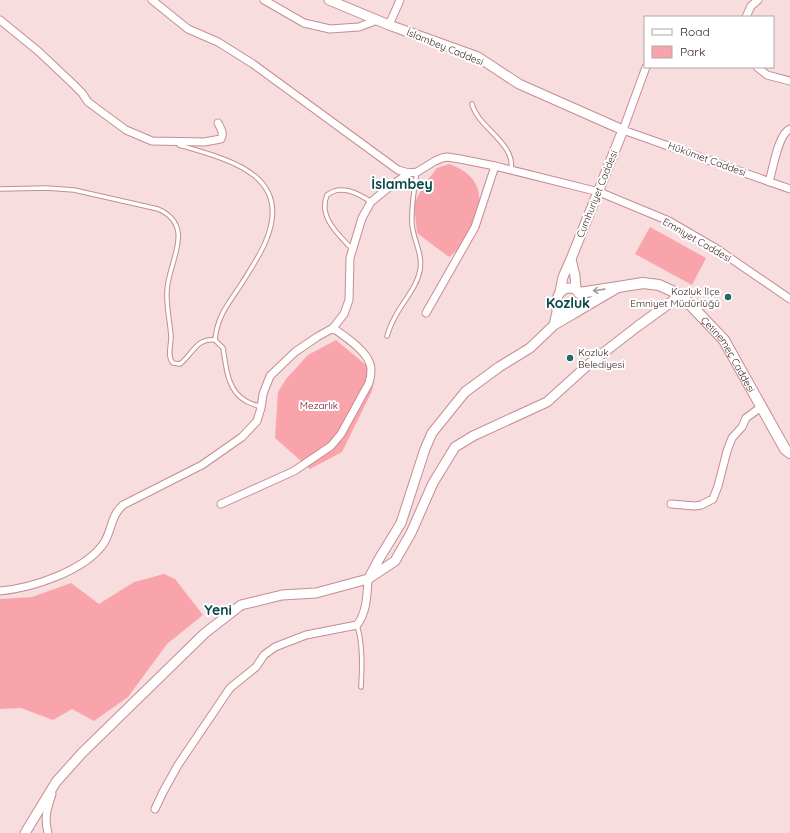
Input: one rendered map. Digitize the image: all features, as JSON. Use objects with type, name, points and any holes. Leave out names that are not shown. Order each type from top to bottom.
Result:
[{"type":"main road","name":"Çetinemeç Caddesi","points":[[578,291],[618,288],[643,283],[659,285],[681,295],[724,340],[785,449],[790,453]]},
{"type":"main road","name":"Çetinemeç Caddesi","points":[[576,312],[618,288]]},
{"type":"street","points":[[152,0],[188,29],[218,42],[253,64],[398,170],[417,172]]},
{"type":"street","points":[[264,0],[304,23],[330,29],[359,27],[377,20]]},
{"type":"street","name":"İslambey Caddesi","points":[[329,0],[377,20],[478,58],[518,84],[623,130]]},
{"type":"street","points":[[390,25],[400,0]]},
{"type":"street","points":[[746,16],[750,6],[758,0]]},
{"type":"street","points":[[0,20],[38,51],[82,93],[88,102],[126,130],[152,140],[204,142],[221,139],[223,135],[218,123]]},
{"type":"street","points":[[623,130],[646,68]]},
{"type":"street","points":[[758,68],[768,75],[790,80]]},
{"type":"street","points":[[770,182],[779,145],[786,130],[790,129]]},
{"type":"street","name":"Hükümet Caddesi","points":[[623,130],[790,189]]},
{"type":"street","name":"Cumhuriyet Caddesi","points":[[560,292],[563,277],[599,192],[623,130]]},
{"type":"street","name":"Emniyet Caddesi","points":[[417,172],[435,161],[447,157],[495,166],[599,192],[669,221],[717,249],[790,299]]},
{"type":"street","points":[[426,313],[453,263],[475,227],[487,195],[495,166]]},
{"type":"street","points":[[0,591],[37,583],[65,572],[89,558],[104,542],[110,531],[114,516],[123,505],[202,465],[242,437],[257,421],[263,394],[270,376],[295,352],[316,337],[333,328],[344,314],[349,300],[350,258],[362,218],[371,202],[409,172]]},
{"type":"street","points":[[155,809],[178,765],[230,688],[256,667],[264,655],[275,647],[306,635],[357,625],[362,618],[365,609],[368,579],[401,523],[425,449],[432,433],[465,392],[499,367],[530,348],[554,324],[576,312],[582,304],[571,259]]},
{"type":"street","points":[[554,324],[557,312],[558,296],[560,292],[568,288],[578,291]]},
{"type":"street","points":[[25,833],[56,782],[82,753],[205,633],[242,605],[282,595],[316,593],[368,579],[395,561],[411,533],[433,483],[454,447],[546,402],[589,364],[681,295]]},
{"type":"street","points":[[557,304],[559,308],[566,313],[576,312]]},
{"type":"street","points":[[221,504],[294,471],[331,446],[341,434],[369,383],[371,365],[360,349],[333,328]]},
{"type":"street","points":[[671,504],[695,506],[701,505],[712,499],[718,486],[732,438],[742,427],[746,418],[761,407]]},
{"type":"street","points":[[48,833],[46,810],[56,782]]},
{"type":"lane","points":[[472,104],[478,117],[510,156],[512,162],[511,170]]},
{"type":"lane","points":[[177,141],[180,145],[217,156],[239,166],[255,176],[265,185],[272,202],[272,220],[266,242],[224,310],[218,324],[215,340]]},
{"type":"lane","points":[[388,336],[394,319],[409,296],[419,275],[420,256],[412,225],[417,172]]},
{"type":"lane","points":[[0,189],[40,188],[74,190],[164,211],[176,224],[179,236],[179,243],[167,285],[166,298],[171,335],[170,359],[173,363],[180,364],[195,347],[204,342],[215,340]]},
{"type":"lane","points":[[352,249],[335,231],[326,217],[324,204],[327,195],[335,190],[350,191],[371,202]]},
{"type":"lane","points":[[215,340],[223,348],[228,376],[238,394],[246,401],[261,408]]},
{"type":"lane","points":[[357,625],[361,639],[362,652],[361,687]]},
{"type":"green space","points":[[449,164],[470,176],[476,184],[479,193],[479,202],[474,223],[468,234],[458,249],[449,257],[417,233],[414,204],[423,186],[437,168]]},
{"type":"green space","points":[[650,227],[706,258],[692,285],[635,254]]},
{"type":"green space","name":"Mezarlık","points":[[336,340],[372,370],[374,380],[372,391],[342,452],[310,469],[275,438],[278,392],[286,379],[308,355]]},
{"type":"green space","points":[[164,574],[175,579],[203,615],[167,644],[128,697],[94,721],[72,709],[53,720],[21,708],[0,709],[0,599],[32,597],[71,583],[99,604],[134,582]]},
{"type":"place","name":"Kozluk İlçe Emniyet Müdürlüğü","points":[[728,297]]},
{"type":"place","name":"Kozluk Belediyesi","points":[[570,358]]},
{"type":"district","name":"İslambey","points":[[402,184]]},
{"type":"district","name":"Kozluk","points":[[568,303]]},
{"type":"district","name":"Yeni","points":[[218,610]]}]
